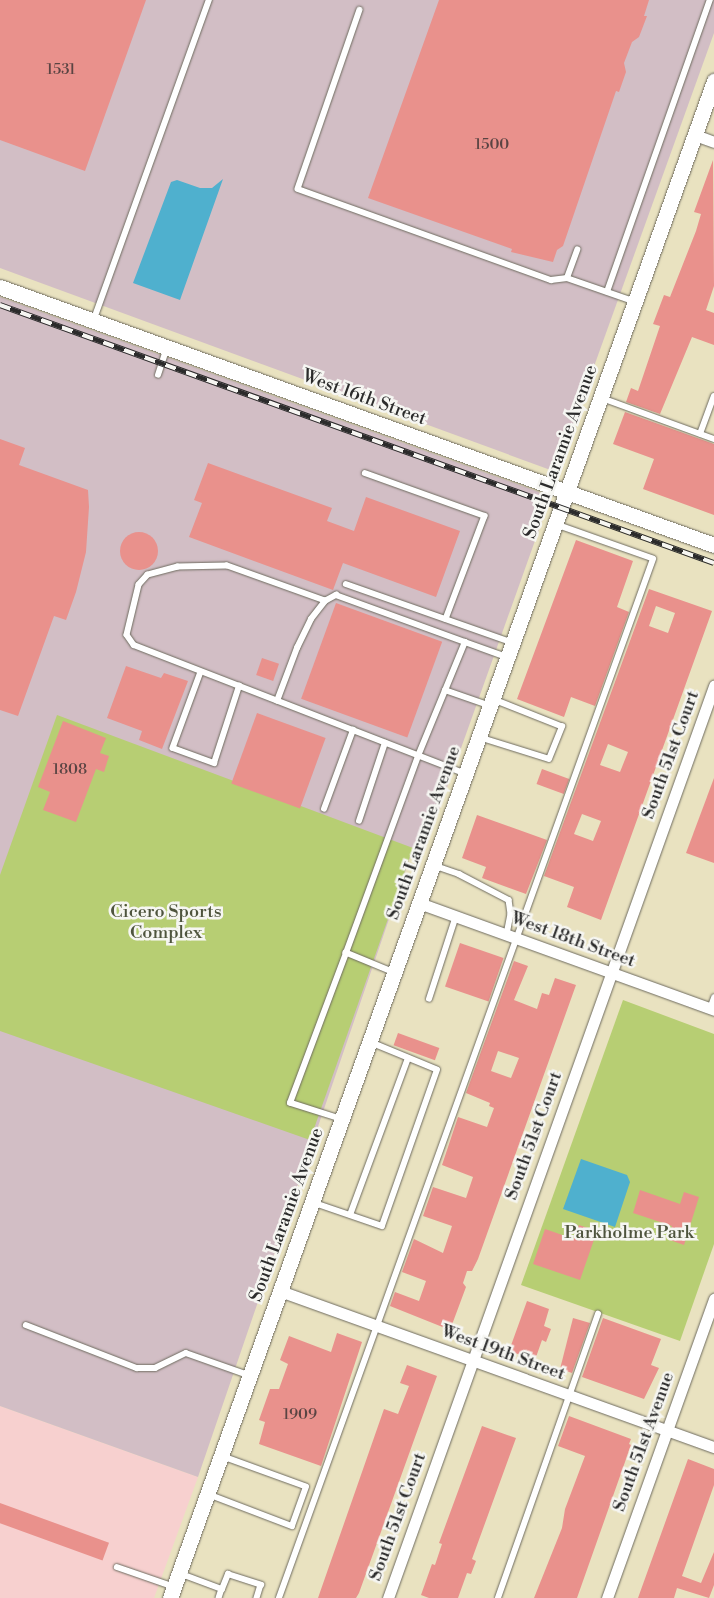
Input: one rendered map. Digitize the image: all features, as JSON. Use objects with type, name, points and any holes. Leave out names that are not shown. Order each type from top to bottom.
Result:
[{"type":"main road","name":"South Laramie Avenue","points":[[174,1586],[714,82]]},
{"type":"main road","name":"West 16th Street","points":[[0,287],[714,545]]},
{"type":"street","points":[[695,135],[714,142]]},
{"type":"street","name":"South 51st Court","points":[[388,1598],[714,686]]},
{"type":"street","name":"West 18th Street","points":[[419,903],[612,973],[713,1006]]},
{"type":"street","name":"West 19th Street","points":[[280,1291],[714,1447]]},
{"type":"street","name":"South 51st Avenue","points":[[607,1598],[714,1299]]},
{"type":"lane","points":[[93,321],[209,0]]},
{"type":"lane","points":[[607,292],[710,0]]},
{"type":"lane","points":[[360,10],[298,189],[551,280],[567,278],[635,302]]},
{"type":"lane","points":[[567,278],[577,250]]},
{"type":"lane","points":[[158,375],[167,347]]},
{"type":"lane","points":[[700,434],[714,396]]},
{"type":"lane","points":[[600,398],[714,439]]},
{"type":"lane","points":[[365,473],[485,516],[446,619]]},
{"type":"lane","points":[[279,1598],[377,1326],[511,936],[653,560],[555,525]]},
{"type":"lane","points":[[325,601],[227,566],[178,567],[148,576],[139,585],[127,635],[134,645],[466,774]]},
{"type":"lane","points":[[346,584],[446,619],[510,650]]},
{"type":"lane","points":[[278,701],[297,648],[311,619],[325,601],[336,595],[465,642],[510,650]]},
{"type":"lane","points":[[342,1119],[290,1103],[418,756],[465,642]]},
{"type":"lane","points":[[201,672],[173,748],[214,763],[239,686]]},
{"type":"lane","points":[[446,690],[491,702],[562,727],[549,759],[479,737]]},
{"type":"lane","points":[[324,809],[353,730]]},
{"type":"lane","points":[[359,821],[385,743]]},
{"type":"lane","points":[[433,864],[452,871],[509,900],[511,936]]},
{"type":"lane","points":[[429,999],[456,916]]},
{"type":"lane","points":[[346,953],[394,973]]},
{"type":"lane","points":[[312,1202],[382,1226],[437,1070],[369,1042]]},
{"type":"lane","points":[[350,1215],[408,1058]]},
{"type":"lane","points":[[498,1598],[598,1314]]},
{"type":"lane","points":[[26,1325],[137,1368],[155,1368],[186,1353],[250,1375]]},
{"type":"lane","points":[[207,1494],[292,1526],[306,1487],[221,1456]]},
{"type":"lane","points":[[116,1566],[174,1586],[222,1589]]},
{"type":"lane","points":[[219,1598],[228,1574],[261,1585],[256,1598]]},
{"type":"shaded area","points":[[0,0],[714,0],[714,33],[556,472],[0,268]]},
{"type":"shaded area","points":[[0,297],[539,492],[547,507],[424,852],[413,849],[198,1477],[0,1406]]},
{"type":"shaded area","points":[[0,1406],[198,1477],[154,1598],[0,1598]]},
{"type":"green space","name":"Cicero Sports Complex","points":[[57,715],[413,848],[310,1140],[0,1031],[0,875]]},
{"type":"green space","name":"Parkholme Park","points":[[623,1000],[714,1034],[714,1244],[680,1341],[521,1285]]},
{"type":"water","points":[[223,179],[180,300],[133,283],[171,182],[177,180],[200,188],[212,188]]},
{"type":"water","points":[[581,1159],[627,1175],[630,1182],[615,1227],[563,1209]]},
{"type":"building","points":[[0,0],[146,0],[85,171],[0,140]]},
{"type":"building","points":[[439,0],[649,0],[644,16],[647,16],[639,37],[632,42],[624,63],[626,72],[619,92],[616,91],[563,246],[557,250],[553,262],[511,252],[512,249],[368,198]]},
{"type":"building","points":[[713,160],[714,286],[706,310],[714,313],[714,345],[692,337],[660,414],[626,402],[631,388],[638,391],[660,326],[653,324],[664,295],[670,297],[696,231],[701,214],[694,212]]},
{"type":"building","points":[[625,412],[714,444],[714,515],[643,489],[654,459],[613,444]]},
{"type":"building","points":[[0,439],[25,448],[19,465],[88,490],[89,507],[86,552],[76,592],[66,620],[54,616],[18,716],[0,710]]},
{"type":"building","points":[[208,463],[332,508],[327,521],[354,531],[366,497],[460,531],[436,597],[343,563],[333,590],[189,537],[202,503],[194,500]]},
{"type":"building","points":[[139,532],[153,537],[158,551],[153,565],[139,570],[125,565],[120,551],[125,537]]},
{"type":"building","points":[[576,540],[633,561],[617,607],[629,612],[595,706],[571,697],[564,717],[517,699]]},
{"type":"building","points":[[649,589],[712,611],[601,920],[567,907],[574,887],[544,876]],"holes":[[[656,606],[675,613],[668,633],[649,626]],[[608,744],[628,752],[620,772],[600,765]],[[582,814],[601,821],[593,841],[574,834]]]},
{"type":"building","points":[[336,603],[442,642],[407,737],[301,699]]},
{"type":"building","points":[[262,658],[279,664],[273,681],[256,675]]},
{"type":"building","points":[[126,666],[161,678],[164,673],[188,681],[162,749],[139,740],[142,731],[107,718]]},
{"type":"building","points":[[257,713],[326,738],[300,808],[231,783]]},
{"type":"building","points":[[63,721],[106,738],[100,753],[109,756],[104,772],[96,769],[76,822],[43,810],[50,792],[38,787]]},
{"type":"building","points":[[542,769],[569,779],[564,794],[537,784]]},
{"type":"building","points":[[714,778],[714,863],[686,853]]},
{"type":"building","points":[[477,815],[547,840],[526,894],[482,878],[486,867],[462,858]]},
{"type":"building","points":[[460,943],[503,958],[489,1001],[445,986]]},
{"type":"building","points":[[514,961],[528,966],[514,1000],[537,1009],[542,993],[549,995],[555,978],[576,985],[478,1259],[472,1271],[467,1271],[463,1283],[466,1287],[450,1330],[390,1306],[395,1292],[419,1301],[426,1281],[402,1272],[414,1239],[443,1253],[452,1226],[423,1216],[433,1187],[466,1198],[473,1177],[442,1165],[458,1117],[487,1127],[494,1108],[489,1106],[490,1103],[466,1093]],"holes":[[[498,1051],[519,1058],[511,1078],[491,1071]]]},
{"type":"building","points":[[398,1033],[439,1048],[435,1060],[394,1045]]},
{"type":"building","points":[[640,1190],[680,1204],[684,1192],[699,1197],[684,1245],[667,1239],[672,1226],[633,1213]]},
{"type":"building","points":[[579,1225],[597,1231],[580,1280],[533,1264],[545,1229],[574,1239]]},
{"type":"building","points":[[527,1301],[549,1309],[544,1326],[551,1329],[546,1342],[542,1340],[535,1360],[509,1351]]},
{"type":"building","points":[[573,1318],[590,1323],[572,1373],[560,1369]]},
{"type":"building","points":[[603,1318],[661,1339],[651,1365],[659,1368],[644,1399],[582,1377]]},
{"type":"building","points":[[337,1333],[362,1342],[321,1466],[259,1444],[265,1422],[259,1420],[270,1389],[279,1389],[288,1364],[280,1360],[289,1336],[331,1352]]},
{"type":"building","points":[[407,1365],[437,1376],[359,1593],[356,1598],[318,1598],[384,1409],[398,1414],[409,1386],[400,1383]]},
{"type":"building","points":[[569,1416],[631,1439],[629,1444],[631,1445],[577,1598],[534,1598],[562,1528],[565,1509],[585,1456],[558,1446]]},
{"type":"building","points":[[482,1426],[516,1438],[472,1559],[476,1561],[471,1574],[467,1573],[458,1598],[429,1598],[421,1595],[432,1564],[435,1565],[442,1544],[439,1543]]},
{"type":"building","points":[[688,1459],[714,1469],[714,1485],[682,1576],[701,1583],[714,1552],[714,1585],[709,1598],[677,1588],[674,1598],[638,1598]]},
{"type":"building","points":[[0,1503],[109,1543],[103,1561],[0,1523]]},
{"type":"railway","points":[[0,305],[714,563]]}]
